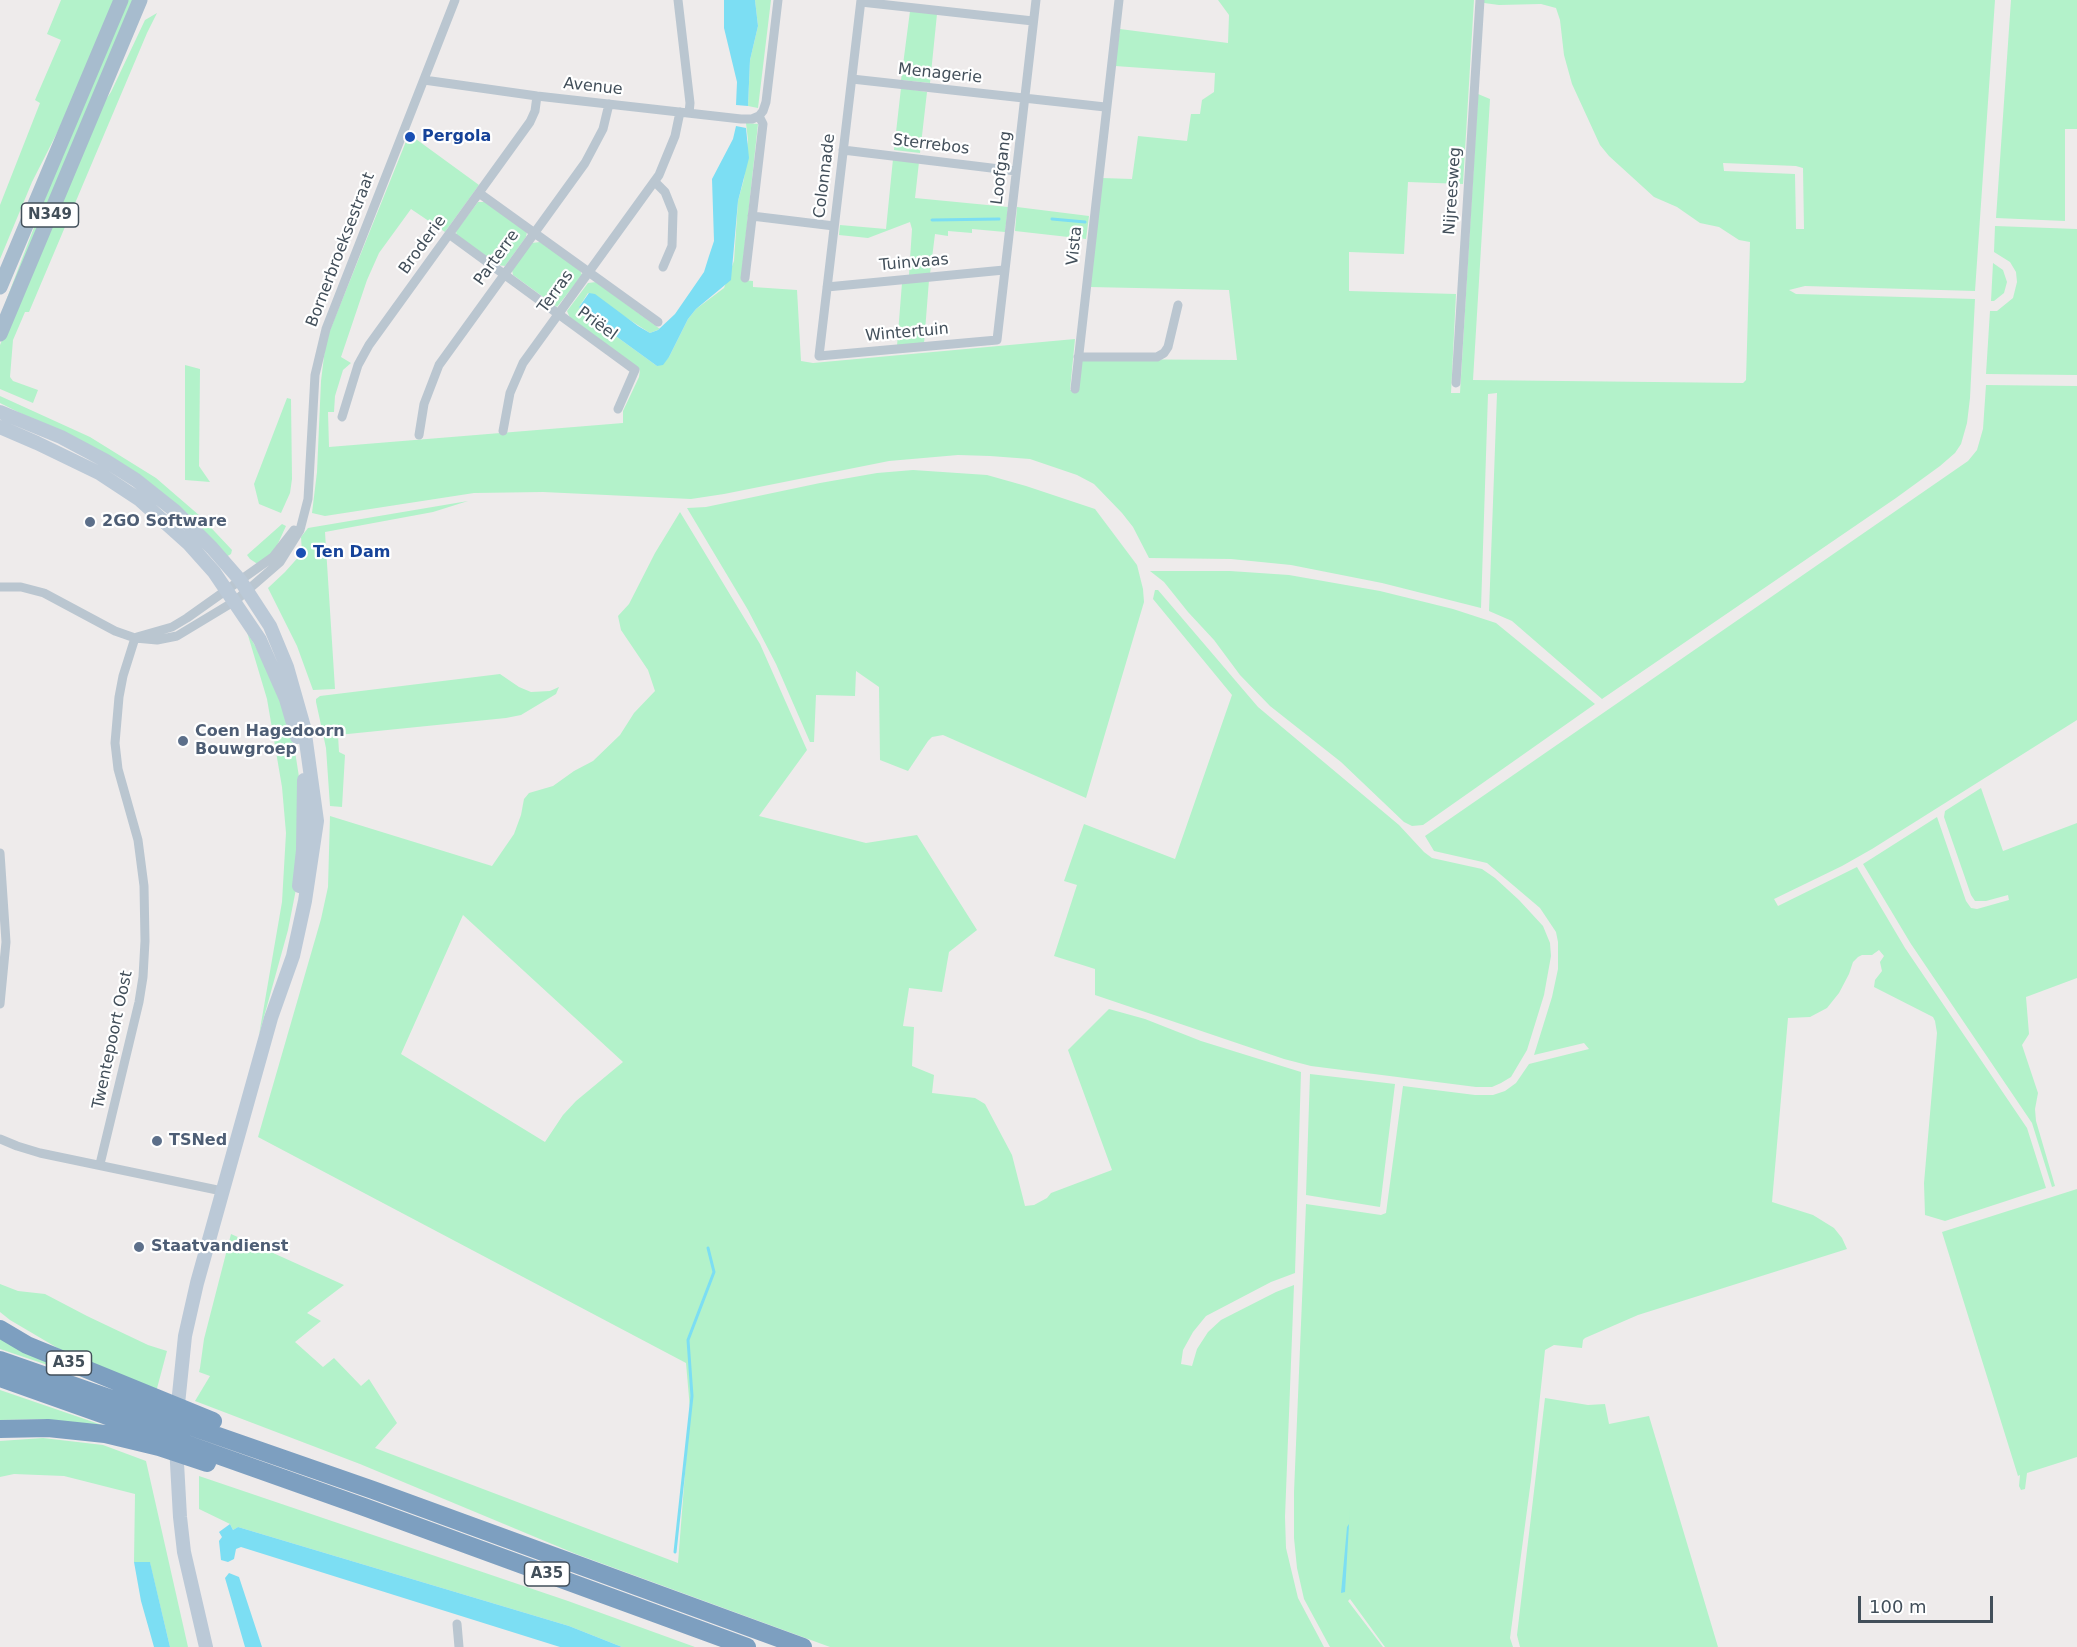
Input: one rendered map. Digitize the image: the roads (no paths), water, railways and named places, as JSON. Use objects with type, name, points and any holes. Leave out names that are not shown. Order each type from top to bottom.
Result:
[{"type":"highway","name":"A35","points":[[0,1329],[27,1345],[141,1400]]},
{"type":"highway","name":"A35","points":[[0,1360],[141,1400],[212,1426],[234,1440],[803,1647]]},
{"type":"highway","name":"A35","points":[[0,1378],[140,1434],[327,1494],[747,1647]]},
{"type":"highway","name":"A35","points":[[0,1429],[75,1429],[105,1434],[140,1434]]},
{"type":"main road","name":"N349","points":[[0,287],[121,0]]},
{"type":"main road","name":"N349","points":[[0,334],[140,0]]},
{"type":"main road","points":[[0,412],[80,446],[136,480],[175,511],[244,586],[278,644],[297,695],[304,727],[317,821],[313,859],[300,926],[285,981],[271,1018]]},
{"type":"main road","points":[[0,427],[83,465],[140,500],[189,544],[231,595],[260,640],[286,699],[301,752],[304,777],[301,871],[271,1018],[197,1283],[185,1336],[178,1394],[177,1470],[184,1552],[190,1587],[206,1647]]},
{"type":"street","name":"Bornerbroeksestraat","points":[[231,595],[280,562],[300,530],[308,499],[315,375],[326,329],[455,0]]},
{"type":"street","name":"Terras","points":[[503,431],[510,393],[523,363],[655,182],[664,165],[684,112],[690,103],[678,0]]},
{"type":"street","points":[[745,278],[763,124],[759,116],[766,102],[778,0]]},
{"type":"street","name":"Loofgang","points":[[997,340],[1036,0]]},
{"type":"street","name":"Vista","points":[[1075,389],[1105,107],[1119,0]]},
{"type":"street","name":"Nijreesweg","points":[[1456,383],[1480,0]]},
{"type":"street","points":[[861,1],[1033,21]]},
{"type":"street","name":"Colonnade","points":[[819,356],[861,1]]},
{"type":"street","name":"Menagerie","points":[[852,79],[1026,98]]},
{"type":"street","name":"Avenue","points":[[424,80],[609,104],[752,119],[759,116]]},
{"type":"street","name":"Broderie","points":[[342,417],[358,365],[369,345],[531,122],[537,96]]},
{"type":"street","points":[[1026,98],[1105,107]]},
{"type":"street","name":"Parterre","points":[[419,435],[424,404],[439,365],[585,163],[603,129],[609,104]]},
{"type":"street","name":"Sterrebos","points":[[843,150],[1016,171]]},
{"type":"street","points":[[655,182],[665,192],[673,212],[672,246],[663,267]]},
{"type":"street","points":[[479,193],[658,322]]},
{"type":"street","points":[[752,216],[834,226]]},
{"type":"street","name":"Priëel","points":[[449,234],[635,370],[618,409]]},
{"type":"street","name":"Tuinvaas","points":[[827,287],[1004,270]]},
{"type":"street","points":[[1078,357],[1157,357],[1168,347],[1178,305]]},
{"type":"street","name":"Wintertuin","points":[[819,356],[997,340]]},
{"type":"street","name":"Bornerbroeksestraat","points":[[231,595],[244,586],[273,557],[301,521]]},
{"type":"street","points":[[0,587],[21,587],[44,593],[115,632],[135,638],[157,640],[177,636],[231,595]]},
{"type":"street","points":[[135,638],[172,627],[231,595]]},
{"type":"street","name":"Twentepoort Oost","points":[[100,1164],[139,1002],[143,968],[144,886],[138,840],[118,769],[115,743],[123,676],[135,638]]},
{"type":"street","points":[[0,854],[6,942],[0,1004]]},
{"type":"street","points":[[0,1139],[40,1153],[222,1191]]},
{"type":"street","points":[[457,1624],[459,1647]]},
{"type":"water","points":[[724,0],[755,0],[758,26],[750,60],[748,106],[736,105],[737,82],[724,28]]},
{"type":"water","points":[[736,126],[746,128],[749,158],[738,201],[731,280],[696,309],[688,319],[669,357],[663,365],[657,366],[579,307],[589,293],[595,294],[650,333],[658,330],[675,314],[704,272],[714,241],[712,179],[733,139]]},
{"type":"water","points":[[1350,1508],[1345,1592],[1341,1593],[1347,1527]]},
{"type":"water","points":[[230,1524],[233,1530],[238,1527],[569,1626],[622,1647],[560,1647],[241,1547],[236,1549],[234,1559],[228,1562],[221,1560],[219,1541],[222,1537],[219,1532]]},
{"type":"water","points":[[134,1562],[150,1562],[170,1647],[154,1647],[141,1601]]},
{"type":"water","points":[[229,1573],[239,1577],[262,1647],[245,1647],[225,1578]]},
{"type":"waterway","points":[[932,220],[999,219]]},
{"type":"waterway","points":[[1052,219],[1085,222]]},
{"type":"waterway","points":[[675,1552],[692,1396],[688,1340],[714,1272],[708,1248]]},
{"type":"place","name":"Pergola","points":[[410,137]]},
{"type":"place","name":"2GO Software","points":[[90,522]]},
{"type":"place","name":"Ten Dam","points":[[301,553]]},
{"type":"place","name":"Coen Hagedoorn Bouwgroep","points":[[183,741]]},
{"type":"place","name":"TSNed","points":[[157,1141]]},
{"type":"place","name":"Staatvandienst","points":[[139,1247]]}]
